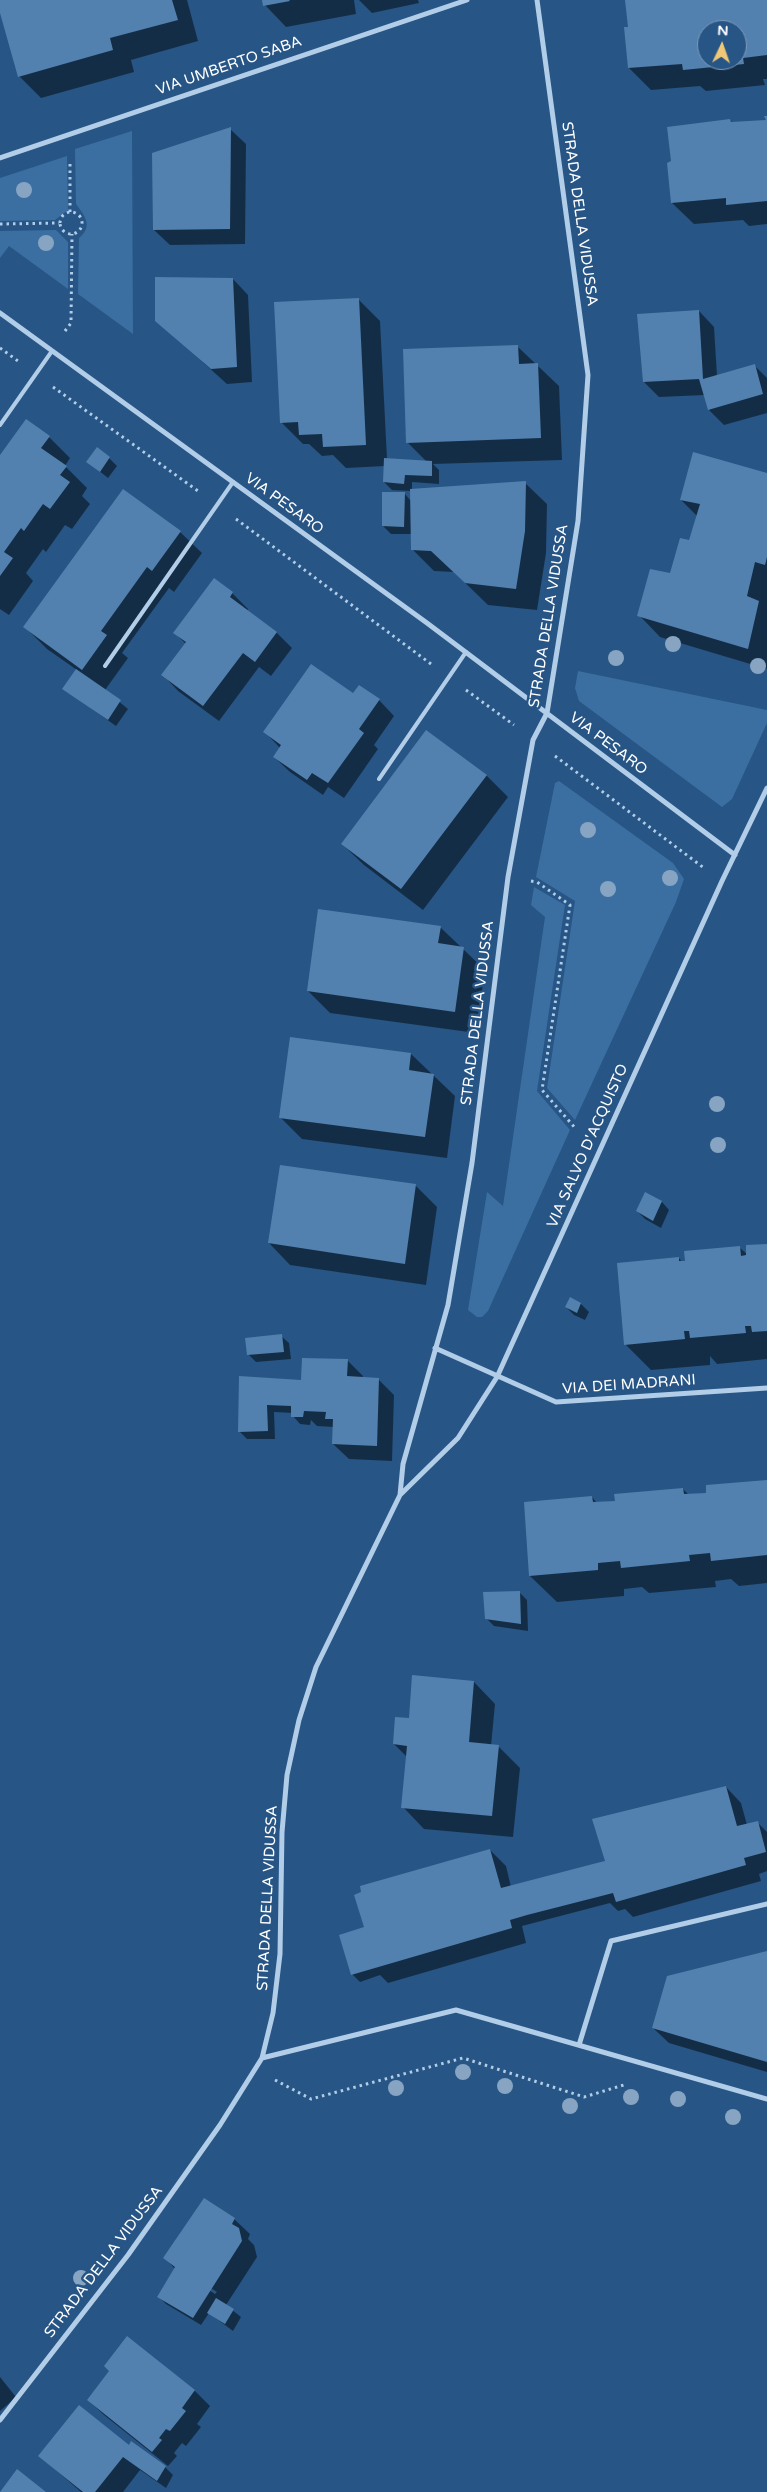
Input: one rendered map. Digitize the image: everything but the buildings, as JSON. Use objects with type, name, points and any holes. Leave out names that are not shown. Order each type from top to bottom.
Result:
[{"type":"street","name":"VIA UMBERTO SABA","points":[[0,158],[467,0]]},
{"type":"street","name":"STRADA DELLA VIDUSSA","points":[[0,2420],[128,2255],[220,2125],[262,2058],[274,2014],[280,1954],[283,1822],[287,1775],[299,1720],[316,1667],[400,1495],[403,1464],[448,1305],[472,1163],[508,877],[533,740],[547,714],[578,521],[588,375],[537,0]]},
{"type":"street","name":"VIA PESARO","points":[[0,313],[466,652],[736,855]]},
{"type":"street","name":"VIA SALVO D'ACQUISTO","points":[[400,1495],[458,1438],[497,1377],[722,882],[767,788]]},
{"type":"street","points":[[435,1348],[497,1377]]},
{"type":"street","name":"VIA DEI MADRANI","points":[[497,1377],[556,1402],[767,1388]]},
{"type":"street","points":[[579,2045],[611,1941],[767,1904]]},
{"type":"street","points":[[262,2058],[456,2010],[767,2099]]},
{"type":"lane","points":[[0,425],[52,351]]},
{"type":"lane","name":"VIA PESARO","points":[[105,666],[233,482]]},
{"type":"lane","points":[[379,779],[466,652]]},
{"type":"path","points":[[70,212],[71,134]]},
{"type":"path","points":[[70,212],[79,215],[82,222],[81,229],[72,234],[63,232],[59,219],[65,213],[70,212]]},
{"type":"path","points":[[0,224],[60,223]]},
{"type":"path","points":[[52,351],[71,322],[72,234]]},
{"type":"path","points":[[0,348],[217,505],[722,882]]},
{"type":"path","points":[[508,877],[537,882],[570,905],[542,1090],[576,1129]]},
{"type":"path","points":[[254,2069],[311,2100],[463,2058],[584,2097],[634,2082]]},
{"type":"shaded area","points":[[132,131],[133,334],[78,294],[79,238],[84,234],[87,225],[84,216],[76,204],[75,149]]},
{"type":"shaded area","points":[[67,156],[68,210],[55,220],[0,221],[0,178]]},
{"type":"shaded area","points":[[56,230],[68,242],[68,289],[9,246],[0,258],[0,231]]},
{"type":"shaded area","points":[[578,671],[767,710],[767,723],[732,799],[722,807],[579,701],[575,688]]},
{"type":"shaded area","points":[[559,781],[673,863],[684,879],[676,902],[575,1120],[547,1088],[575,901],[536,877],[555,783]]},
{"type":"shaded area","points":[[534,887],[565,905],[537,1091],[570,1130],[488,1311],[482,1317],[477,1317],[468,1310],[487,1192],[503,1206],[545,917],[531,905]]}]
